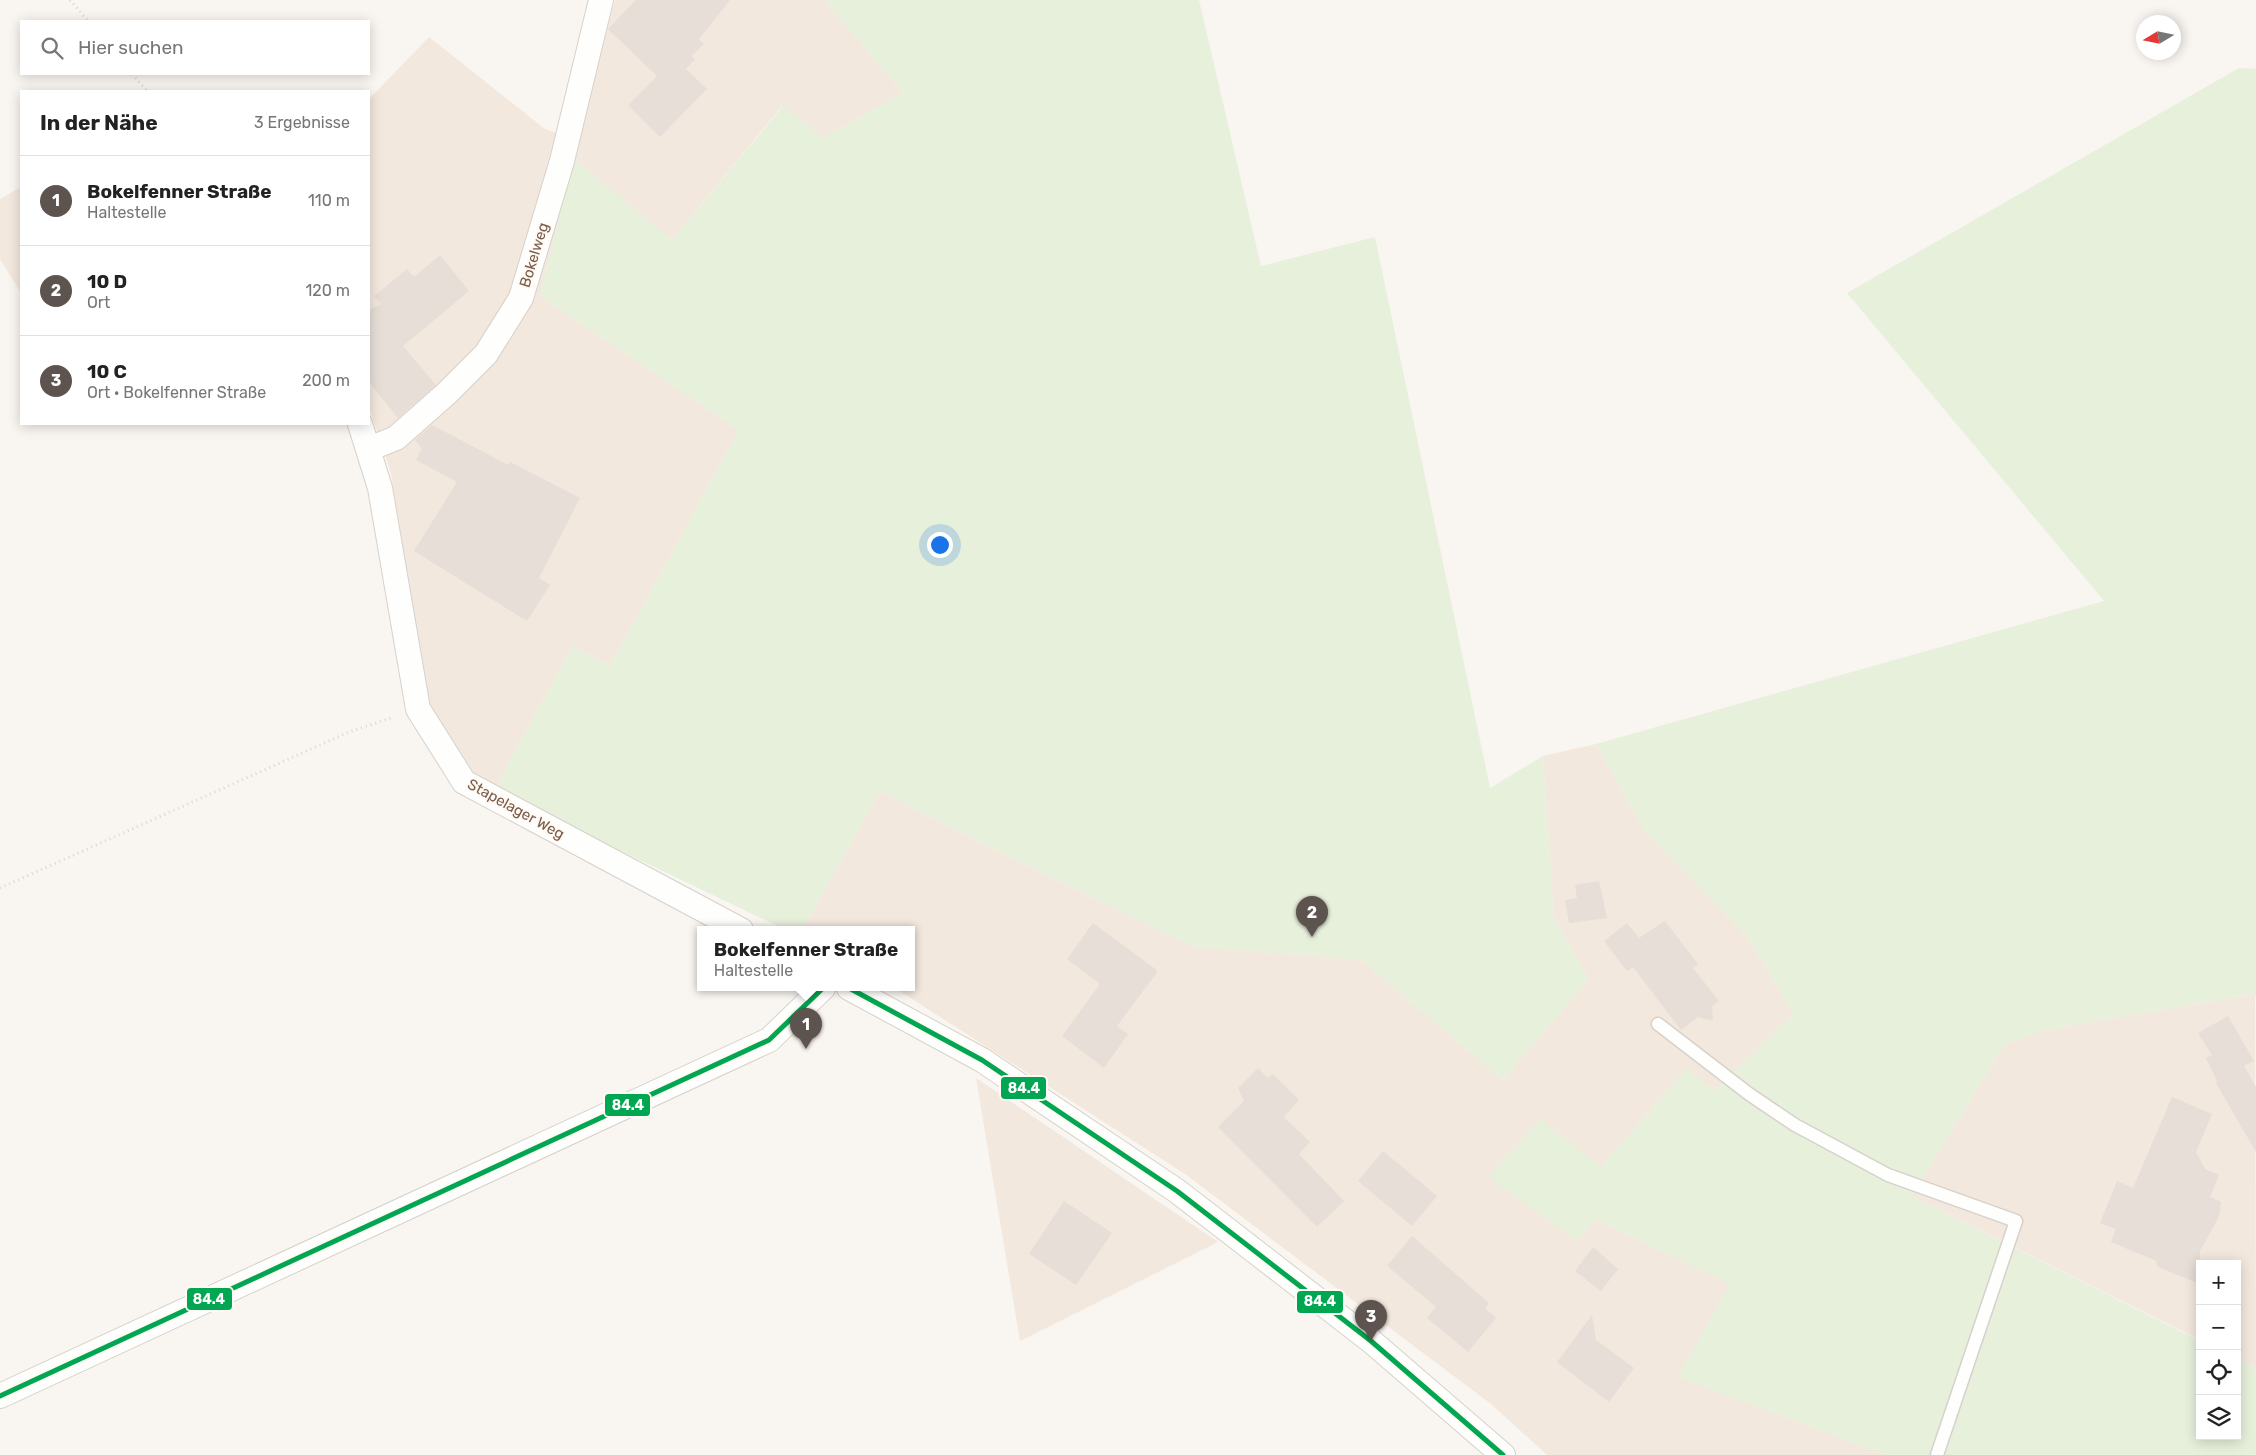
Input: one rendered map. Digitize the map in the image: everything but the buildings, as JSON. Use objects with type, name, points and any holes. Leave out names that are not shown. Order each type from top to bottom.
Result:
[{"type":"street","name":"Bokelweg","points":[[368,449],[396,438],[446,394],[486,354],[522,298],[562,161],[601,0]]},
{"type":"street","name":"Stapelager Weg","points":[[360,425],[380,488],[418,709],[464,782],[734,926]]},
{"type":"street","points":[[0,1396],[769,1040],[820,991]]},
{"type":"street","points":[[855,991],[982,1060],[1177,1191],[1371,1341],[1503,1455]]},
{"type":"lane","points":[[1658,1024],[1742,1089],[1795,1125],[1888,1175],[2016,1221],[1937,1455]]},
{"type":"path","points":[[70,0],[87,20]]},
{"type":"path","points":[[133,75],[146,90]]},
{"type":"path","points":[[0,888],[349,732],[418,709]]},
{"type":"shaded area","points":[[615,0],[825,0],[903,93],[823,138],[782,106],[672,240],[574,160],[540,296],[739,430],[610,666],[573,646],[494,790],[470,771],[428,707],[391,473],[370,411],[370,98],[429,37],[545,129],[577,141]]},
{"type":"shaded area","points":[[20,188],[20,291],[0,259],[0,199]]},
{"type":"shaded area","points":[[1596,744],[1646,833],[1747,936],[1794,1014],[1714,1091],[1687,1069],[1601,1167],[1577,1241],[1595,1219],[1731,1284],[1679,1377],[1886,1455],[1547,1455],[1491,1404],[1185,1174],[900,991],[915,991],[915,926],[804,926],[880,791],[1192,946],[1361,960],[1503,1080],[1589,979],[1554,918],[1543,756]]},
{"type":"shaded area","points":[[2255,994],[2256,1369],[2241,1361],[2241,1260],[2196,1260],[2196,1338],[1911,1196],[2005,1044],[2044,1030]]},
{"type":"shaded area","points":[[976,1078],[1218,1242],[1020,1341]]},
{"type":"green space","points":[[825,0],[1199,0],[1261,266],[1375,237],[1490,788],[1543,756],[1554,918],[1589,979],[1503,1080],[1361,960],[1192,946],[880,791],[804,926],[778,926],[494,790],[573,646],[610,666],[739,430],[540,296],[574,159],[672,240],[783,106],[823,138],[903,93]]},
{"type":"green space","points":[[2239,68],[2256,69],[2256,998],[2254,994],[2044,1030],[2005,1044],[1911,1196],[2196,1339],[2196,1440],[2241,1440],[2241,1361],[2256,1369],[2256,1455],[1886,1455],[1678,1377],[1730,1284],[1595,1219],[1577,1241],[1488,1177],[1541,1119],[1601,1167],[1687,1069],[1714,1091],[1794,1014],[1747,936],[1646,833],[1596,744],[2104,601],[1847,293]]},
{"type":"transit line","name":"84.4","points":[[0,1396],[769,1040],[820,991]]},
{"type":"transit line","name":"84.4","points":[[855,991],[982,1060],[1177,1191],[1371,1341],[1503,1455]]},
{"type":"place","name":"10 D","points":[[1312,937]]},
{"type":"place","name":"Bokelfenner Straße","points":[[806,1049]]},
{"type":"place","name":"10 C","points":[[1371,1341]]}]
